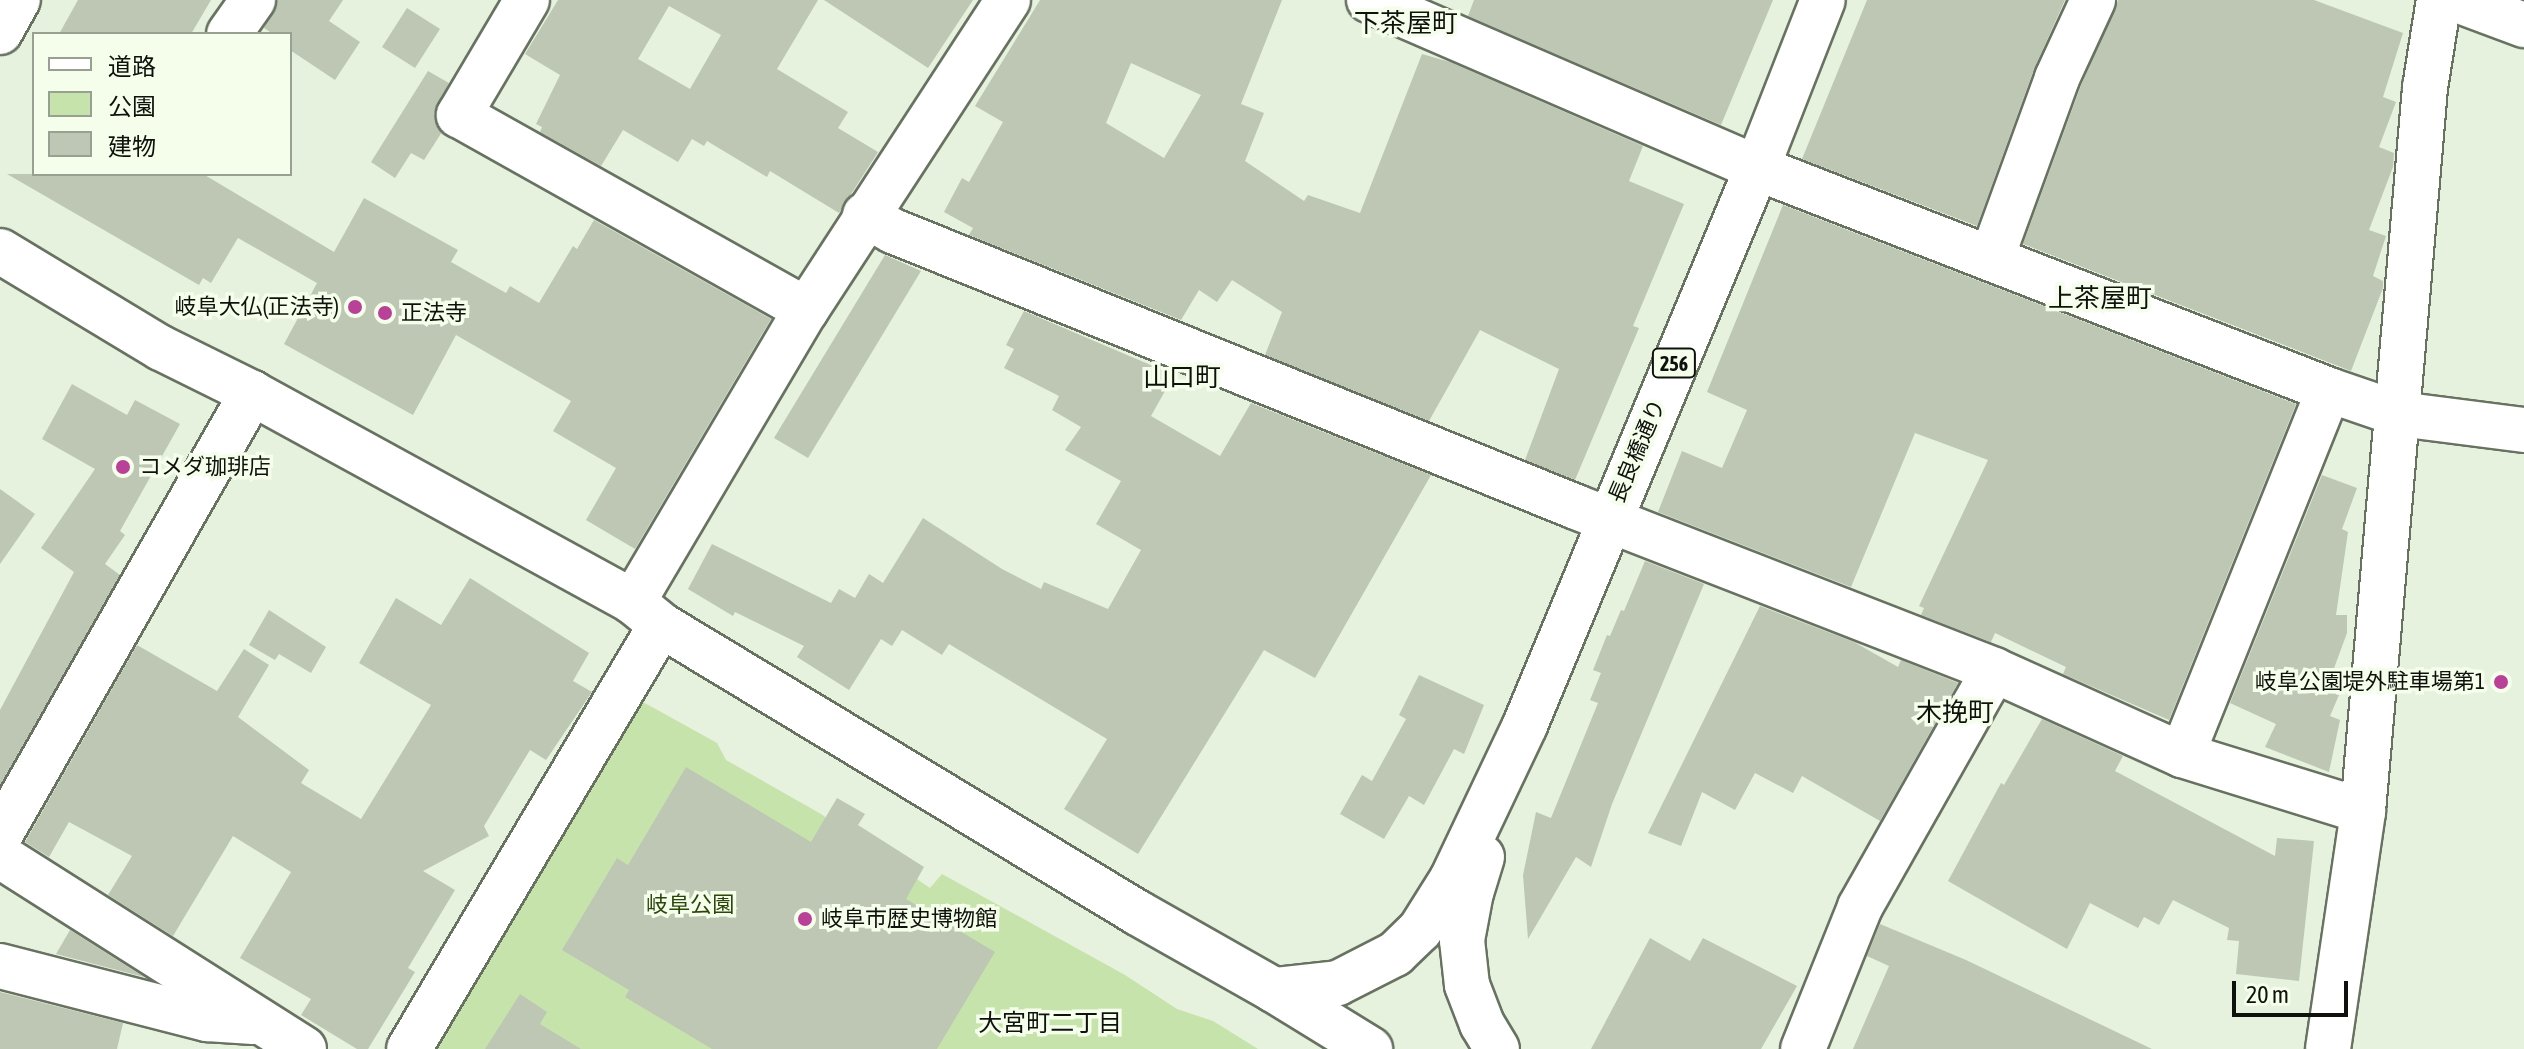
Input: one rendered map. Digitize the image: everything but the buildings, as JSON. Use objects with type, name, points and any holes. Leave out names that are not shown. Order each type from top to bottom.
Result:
[{"type":"main road","points":[[0,32],[18,0]]},
{"type":"main road","points":[[230,32],[253,0]]},
{"type":"main road","points":[[527,0],[459,115],[806,310]]},
{"type":"main road","points":[[409,1049],[647,614],[806,310],[865,215],[1008,0]]},
{"type":"main road","points":[[1369,0],[1757,168],[2329,390],[2399,414],[2524,430]]},
{"type":"main road","name":"長良橋通り","points":[[1274,990],[1338,983],[1395,954],[1420,930],[1452,879],[1525,725],[1608,519],[1757,168],[1823,0]]},
{"type":"main road","points":[[1992,257],[2057,78],[2093,0]]},
{"type":"main road","points":[[2328,1049],[2363,811],[2425,88],[2439,0]]},
{"type":"main road","points":[[2457,0],[2520,23]]},
{"type":"main road","points":[[865,215],[893,231],[1608,519],[1994,670],[2182,755],[2363,811]]},
{"type":"main road","points":[[0,251],[161,348],[252,393],[647,614],[1138,913],[1370,1049]]},
{"type":"main road","points":[[2182,755],[2329,390]]},
{"type":"main road","points":[[0,835],[252,393]]},
{"type":"main road","points":[[1803,1049],[1860,907],[1994,670]]},
{"type":"main road","name":"長良橋通り","points":[[1497,1049],[1482,1024],[1467,985],[1462,940],[1471,892],[1525,725]]},
{"type":"main road","points":[[0,856],[304,1049]]},
{"type":"main road","points":[[0,966],[207,1019],[259,1022]]},
{"type":"green space","name":"岐阜公園","points":[[643,702],[717,743],[726,760],[821,814],[930,888],[942,874],[1125,975],[1177,1009],[1213,1021],[1258,1049],[437,1049]]},
{"type":"place","name":"岐阜大仏(正法寺)","points":[[355,307]]},
{"type":"place","name":"正法寺","points":[[385,313]]},
{"type":"place","name":"コメダ珈琲店","points":[[123,467]]},
{"type":"place","name":"岐阜公園堤外駐車場第1","points":[[2501,682]]},
{"type":"place","name":"岐阜市歴史博物館","points":[[805,919]]},
{"type":"district","name":"下茶屋町","points":[[1406,24]]},
{"type":"district","name":"上茶屋町","points":[[2100,299]]},
{"type":"district","name":"山口町","points":[[1182,378]]},
{"type":"district","name":"木挽町","points":[[1955,713]]},
{"type":"district","name":"大宮町二丁目","points":[[1050,1023]]}]
